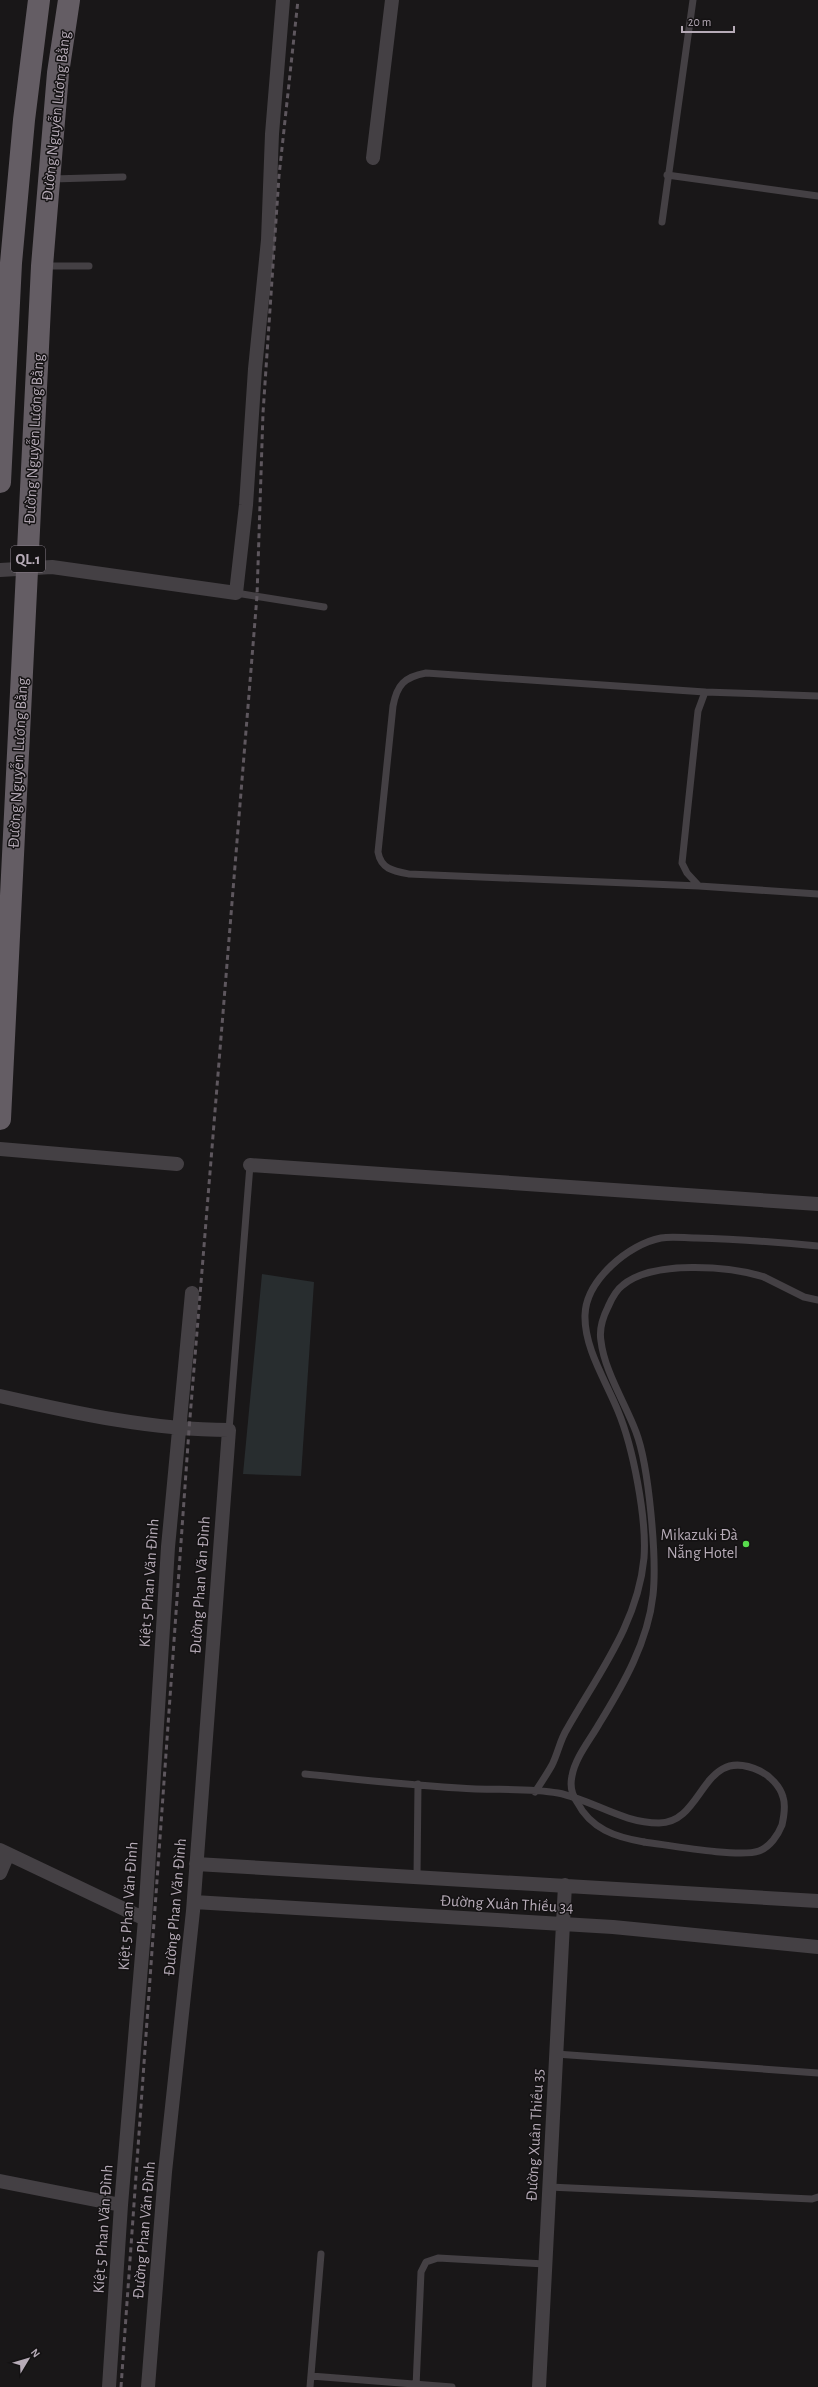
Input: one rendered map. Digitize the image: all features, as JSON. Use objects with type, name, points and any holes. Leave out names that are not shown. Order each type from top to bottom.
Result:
[{"type":"highway","name":"Đường Nguyễn Lương Bằng","points":[[0,476],[11,263],[24,120],[38,0]]},
{"type":"highway","name":"Đường Nguyễn Lương Bằng","points":[[0,1119],[42,266],[48,179],[58,74],[69,0]]},
{"type":"street","points":[[0,570],[52,567],[236,593],[246,505],[255,369],[268,240],[272,134],[284,0]]},
{"type":"street","points":[[373,158],[392,0]]},
{"type":"street","points":[[0,1149],[177,1164]]},
{"type":"street","points":[[250,1166],[818,1204]]},
{"type":"street","name":"Kiệt 5 Phan Văn Đình","points":[[109,2387],[121,2205],[145,1919],[168,1546],[192,1293]]},
{"type":"street","points":[[0,1396],[62,1410],[178,1428],[229,1430]]},
{"type":"street","name":"Đường Phan Văn Đình","points":[[148,2387],[165,2172],[194,1902],[229,1430]]},
{"type":"street","points":[[0,1873],[4,1852],[145,1919]]},
{"type":"street","name":"Đường Xuân Thiều 34","points":[[196,1864],[818,1901]]},
{"type":"street","name":"Đường Xuân Thiều 35","points":[[539,2387],[565,1885]]},
{"type":"street","name":"Đường Xuân Thiều 34","points":[[194,1902],[563,1924],[818,1947]]},
{"type":"street","points":[[0,2181],[121,2205]]},
{"type":"lane","points":[[662,222],[667,175],[693,0]]},
{"type":"lane","points":[[667,175],[818,196]]},
{"type":"lane","points":[[48,179],[123,177]]},
{"type":"lane","points":[[42,266],[89,266]]},
{"type":"lane","points":[[236,593],[324,607]]},
{"type":"lane","points":[[818,696],[705,692],[426,673],[405,679],[398,686],[393,706],[378,852],[380,860],[385,867],[409,874],[699,886],[818,894]]},
{"type":"lane","points":[[699,886],[687,873],[682,863],[698,711],[705,692]]},
{"type":"lane","points":[[229,1430],[250,1166]]},
{"type":"lane","points":[[535,1792],[552,1765],[566,1730],[596,1683],[628,1622],[638,1591],[644,1558],[642,1519],[628,1443],[619,1414],[587,1336],[585,1313],[591,1294],[608,1268],[631,1249],[661,1238],[731,1238],[818,1246]]},
{"type":"lane","points":[[305,1774],[418,1784],[558,1793],[627,1819],[660,1823],[671,1821],[683,1815],[705,1783],[722,1769],[736,1766],[751,1767],[766,1774],[782,1792],[784,1800],[784,1818],[779,1832],[767,1846],[759,1851],[702,1850],[621,1838],[599,1829],[583,1815],[572,1794],[572,1776],[581,1754],[621,1686],[645,1635],[653,1595],[653,1552],[645,1470],[637,1435],[605,1358],[600,1341],[603,1320],[610,1302],[623,1285],[650,1273],[688,1268],[721,1268],[744,1271],[764,1277],[804,1297],[818,1300]]},
{"type":"lane","points":[[417,1877],[418,1784]]},
{"type":"lane","points":[[556,2054],[818,2073]]},
{"type":"lane","points":[[549,2187],[812,2199],[818,2197]]},
{"type":"lane","points":[[310,2387],[321,2254]]},
{"type":"lane","points":[[416,2386],[421,2272],[426,2262],[438,2258],[545,2264]]},
{"type":"lane","points":[[311,2376],[416,2386],[452,2387]]},
{"type":"shaded area","points":[[262,1274],[314,1282],[301,1476],[243,1474]]},
{"type":"railway","points":[[121,2387],[189,1430],[257,596],[263,413],[279,176],[298,0]]},
{"type":"place","name":"Mikazuki Đà Nẵng Hotel","points":[[746,1544]]}]
